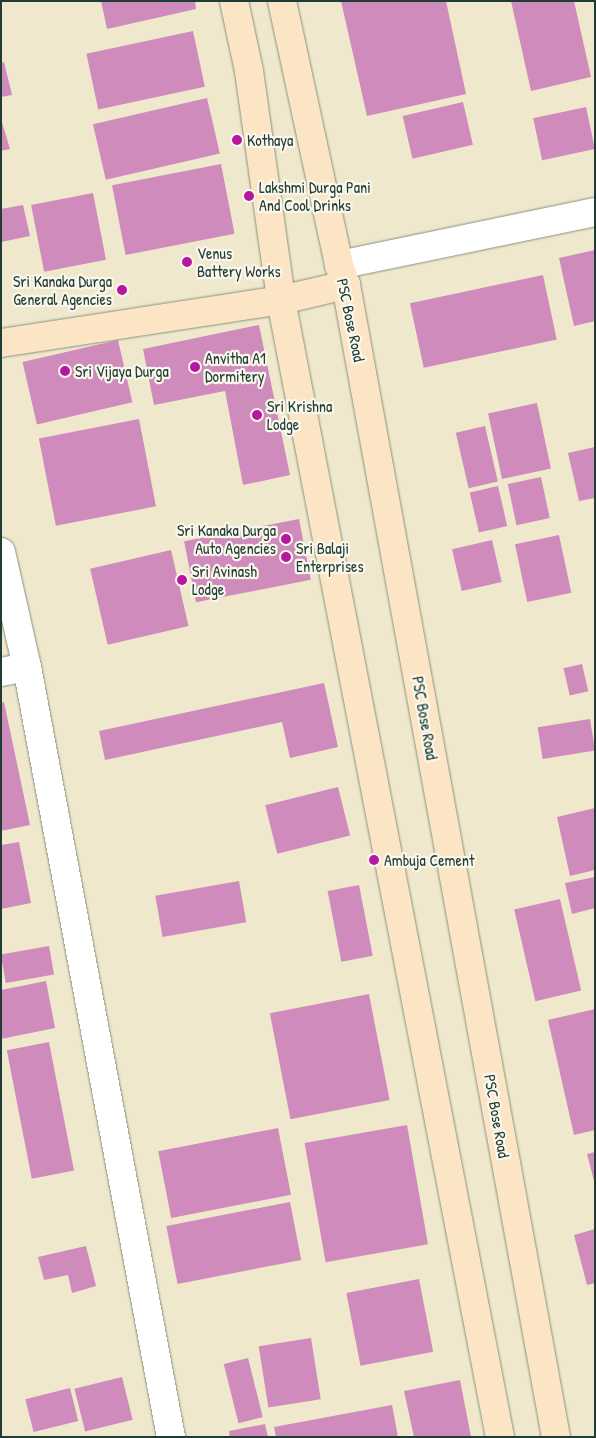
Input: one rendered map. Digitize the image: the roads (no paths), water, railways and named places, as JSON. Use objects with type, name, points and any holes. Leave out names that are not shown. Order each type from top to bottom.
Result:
[{"type":"street","points":[[234,1],[249,71],[282,300],[500,1437]]},
{"type":"street","name":"PSC Bose Road","points":[[282,1],[342,275],[556,1437]]},
{"type":"street","points":[[1,343],[282,300],[342,275],[595,212]]},
{"type":"street","points":[[1,552],[14,669],[171,1437]]},
{"type":"place","name":"Kothaya","points":[[237,140]]},
{"type":"place","name":"Lakshmi Durga Pani And Cool Drinks","points":[[249,196]]},
{"type":"place","name":"Venus Battery Works","points":[[187,262]]},
{"type":"place","name":"Sri Kanaka Durga General Agencies","points":[[122,290]]},
{"type":"place","name":"Anvitha A1 Dormitery","points":[[195,367]]},
{"type":"place","name":"Sri Vijaya Durga","points":[[65,371]]},
{"type":"place","name":"Sri Krishna Lodge","points":[[257,415]]},
{"type":"place","name":"Sri Kanaka Durga Auto Agencies","points":[[286,539]]},
{"type":"place","name":"Sri Balaji Enterprises","points":[[286,557]]},
{"type":"place","name":"Sri Avinash Lodge","points":[[182,580]]},
{"type":"place","name":"Ambuja Cement","points":[[374,860]]}]
